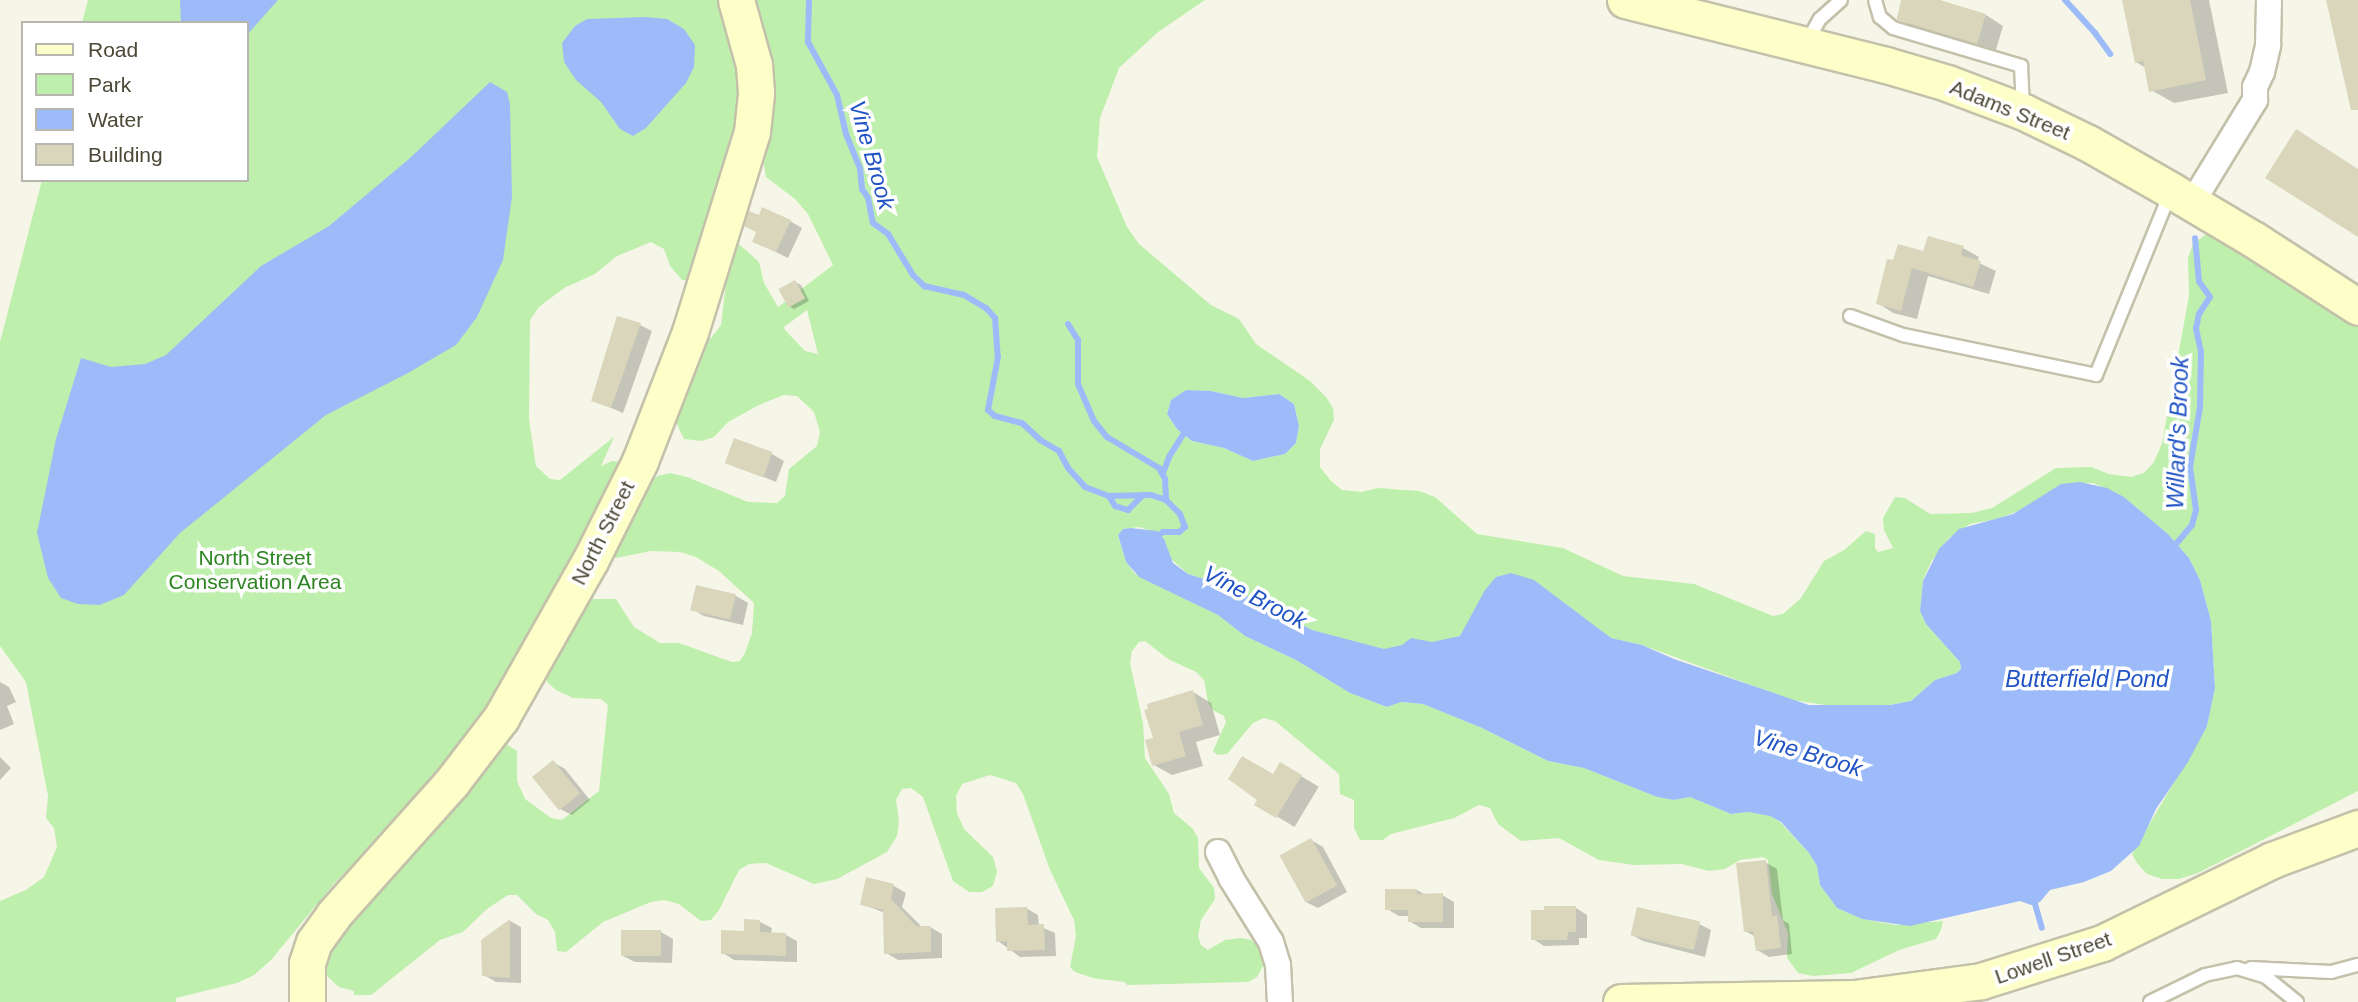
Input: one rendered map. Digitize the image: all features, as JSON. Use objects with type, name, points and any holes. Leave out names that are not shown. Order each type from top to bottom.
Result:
[{"type":"main road","name":"North Street","points":[[307,1002],[307,963],[314,942],[334,914],[452,782],[500,718],[590,561],[647,445],[687,341],[752,132],[757,93],[754,65],[736,0]]},
{"type":"main road","name":"Adams Street","points":[[1625,0],[1928,77],[2024,112],[2088,143],[2182,197],[2358,307]]},
{"type":"main road","name":"Lowell Street","points":[[1621,1002],[1854,998],[1941,989],[2041,965],[2148,923],[2255,868],[2343,833],[2358,818]]},
{"type":"street","points":[[2182,197],[2255,100],[2255,87],[2262,72],[2268,45],[2269,0]]},
{"type":"street","points":[[1218,852],[1271,942],[1278,965],[1280,1002]]},
{"type":"lane","points":[[1806,45],[1820,19],[1841,0]]},
{"type":"lane","points":[[1875,0],[1880,17],[1893,28],[2021,66],[2024,112]]},
{"type":"lane","points":[[1850,316],[1903,335],[2096,375],[2182,197]]},
{"type":"lane","points":[[2150,1002],[2205,975],[2237,968],[2331,972],[2358,965]]},
{"type":"lane","points":[[2237,968],[2266,977],[2297,1002]]},
{"type":"green space","name":"North Street Conservation Area","points":[[88,0],[721,0],[740,56],[742,110],[690,280],[682,280],[670,266],[664,249],[651,242],[617,256],[595,274],[564,288],[539,307],[530,320],[529,419],[536,466],[550,479],[560,480],[614,437],[601,466],[612,461],[619,462],[620,471],[500,690],[429,783],[332,886],[271,960],[254,975],[237,983],[176,998],[176,1002],[0,1002],[0,901],[26,890],[44,877],[57,847],[54,828],[46,818],[48,796],[26,682],[0,646],[0,342],[41,182],[248,182],[248,21],[83,21]]},
{"type":"green space","points":[[749,0],[1205,0],[1158,32],[1119,68],[1100,118],[1097,157],[1127,227],[1139,244],[1211,305],[1239,319],[1256,344],[1310,381],[1326,397],[1333,408],[1334,420],[1320,449],[1320,467],[1331,481],[1342,490],[1361,492],[1378,488],[1419,491],[1435,497],[1477,534],[1563,548],[1623,576],[1694,584],[1773,616],[1783,614],[1801,598],[1824,561],[1844,550],[1866,531],[1875,534],[1875,548],[1878,552],[1893,548],[1884,530],[1883,518],[1895,497],[1905,498],[1930,514],[1972,513],[1992,508],[2056,468],[2091,467],[2109,474],[2131,477],[2144,473],[2154,462],[2162,443],[2189,296],[2188,258],[2193,244],[2205,235],[2215,234],[2226,238],[2358,327],[2358,791],[2198,873],[2179,879],[2162,879],[2147,874],[2137,863],[2132,854],[2207,726],[2215,688],[2211,621],[2200,580],[2189,558],[2168,534],[2124,497],[2093,483],[2061,484],[2026,508],[1997,519],[1970,524],[1949,538],[1931,562],[1923,580],[1920,611],[1926,624],[1960,662],[1961,669],[1957,673],[1935,680],[1911,701],[1890,705],[1832,706],[1792,700],[1642,645],[1611,638],[1594,646],[1588,645],[1565,619],[1524,606],[1516,608],[1506,616],[1484,612],[1460,636],[1438,642],[1459,645],[1469,642],[1491,624],[1538,623],[1566,633],[1564,640],[1547,632],[1540,637],[1560,661],[1557,686],[1570,712],[1566,717],[1559,716],[1477,679],[1467,661],[1409,657],[1312,630],[1232,588],[1188,574],[1169,557],[1161,534],[1139,527],[1123,529],[1118,535],[1126,562],[1135,574],[1218,615],[1245,636],[1296,660],[1350,693],[1387,707],[1401,702],[1423,704],[1482,728],[1548,761],[1584,768],[1657,797],[1674,800],[1690,797],[1731,814],[1748,812],[1770,816],[1780,822],[1809,853],[1817,866],[1820,885],[1837,908],[1862,919],[1896,925],[1943,921],[1941,930],[1936,939],[1899,950],[1851,973],[1813,976],[1798,973],[1787,958],[1788,933],[1772,894],[1768,860],[1763,857],[1740,860],[1725,869],[1709,871],[1682,864],[1634,865],[1599,860],[1559,838],[1521,841],[1498,824],[1490,808],[1479,805],[1454,818],[1391,834],[1383,840],[1360,840],[1354,828],[1354,800],[1340,794],[1339,774],[1275,721],[1264,718],[1253,723],[1227,754],[1217,755],[1213,751],[1226,722],[1224,716],[1213,710],[1208,702],[1204,680],[1196,672],[1168,659],[1145,641],[1139,642],[1132,651],[1130,663],[1143,723],[1145,758],[1169,794],[1174,813],[1193,829],[1198,838],[1199,868],[1214,888],[1215,899],[1201,920],[1198,936],[1201,945],[1208,950],[1225,940],[1241,938],[1251,940],[1260,948],[1263,966],[1257,977],[1248,982],[1127,985],[1125,982],[1093,978],[1075,972],[1070,967],[1076,936],[1074,920],[1050,870],[1023,794],[1016,783],[990,775],[962,784],[956,796],[957,813],[964,829],[993,857],[997,871],[993,886],[982,892],[969,892],[953,881],[923,797],[911,788],[902,789],[896,800],[899,821],[897,836],[887,852],[837,879],[814,884],[766,863],[749,864],[739,870],[711,920],[701,921],[679,904],[664,900],[651,902],[603,922],[566,952],[557,951],[555,932],[548,920],[536,914],[517,895],[508,895],[487,909],[463,932],[440,940],[371,995],[354,995],[354,991],[339,987],[328,977],[323,963],[326,948],[415,852],[499,749],[506,744],[517,751],[517,781],[525,799],[551,818],[562,820],[599,791],[608,705],[601,699],[573,698],[556,690],[547,682],[545,670],[555,647],[581,607],[592,599],[616,599],[634,627],[660,643],[679,643],[732,662],[740,661],[745,653],[752,633],[754,603],[719,571],[696,557],[680,552],[651,551],[616,558],[610,554],[610,544],[627,509],[643,486],[658,476],[670,473],[687,477],[748,502],[777,503],[785,496],[789,469],[817,446],[820,432],[814,412],[797,396],[784,395],[759,405],[728,422],[714,437],[702,441],[684,439],[674,418],[700,352],[721,325],[729,257],[733,246],[740,245],[759,262],[764,283],[778,307],[833,265],[808,214],[795,199],[766,177],[764,165],[772,94],[766,37]],"holes":[[[807,310],[818,354],[805,351],[784,327]],[[1186,390],[1211,391],[1243,398],[1279,394],[1294,404],[1299,426],[1296,443],[1285,454],[1253,461],[1224,448],[1192,441],[1177,429],[1167,414],[1171,400]]]},
{"type":"water","points":[[180,0],[278,0],[248,34],[248,21],[181,21]]},
{"type":"water","points":[[587,19],[667,19],[684,29],[695,45],[694,67],[686,83],[646,128],[633,136],[620,129],[601,102],[576,80],[564,62],[562,43],[575,26]]},
{"type":"water","points":[[490,82],[507,92],[510,104],[512,197],[503,260],[477,317],[456,345],[326,415],[180,533],[124,595],[100,605],[78,604],[61,598],[48,578],[37,533],[56,439],[81,358],[111,367],[145,364],[166,355],[261,266],[329,226],[409,159]]},
{"type":"water","points":[[1186,390],[1211,391],[1243,398],[1279,394],[1294,404],[1299,426],[1296,443],[1285,454],[1253,461],[1224,448],[1192,441],[1177,429],[1167,414],[1171,400]]},
{"type":"water","name":"Butterfield Pond","points":[[2080,482],[2107,488],[2124,497],[2168,534],[2189,558],[2200,580],[2211,621],[2215,688],[2207,726],[2188,762],[2156,809],[2139,846],[2111,871],[2084,882],[2050,890],[2040,902],[2031,905],[2020,901],[1910,926],[1862,919],[1837,908],[1820,885],[1817,866],[1809,853],[1781,822],[1770,816],[1748,812],[1731,814],[1690,797],[1674,800],[1657,797],[1584,768],[1548,761],[1482,728],[1423,704],[1401,702],[1387,707],[1350,693],[1296,660],[1245,636],[1218,615],[1139,577],[1126,562],[1118,535],[1123,529],[1131,528],[1157,531],[1164,539],[1173,563],[1188,574],[1232,588],[1312,630],[1384,649],[1402,645],[1411,638],[1432,642],[1460,636],[1485,590],[1496,577],[1511,573],[1534,580],[1611,638],[1642,645],[1674,659],[1809,705],[1890,705],[1911,701],[1935,680],[1957,673],[1961,669],[1960,662],[1926,624],[1920,611],[1923,581],[1939,549],[1959,529],[2013,514],[2061,484]]},
{"type":"building","points":[[1901,0],[1940,0],[1986,14],[1977,44],[1897,20]]},
{"type":"building","points":[[2122,0],[2190,0],[2206,80],[2149,92],[2143,61],[2135,63]]},
{"type":"building","points":[[2326,0],[2358,0],[2358,110],[2351,110]]},
{"type":"building","points":[[2296,129],[2358,169],[2358,237],[2265,178]]},
{"type":"building","points":[[762,207],[791,220],[776,252],[752,242],[756,232],[744,226],[749,211],[759,215]]},
{"type":"building","points":[[1928,236],[1964,246],[1961,255],[1981,261],[1973,287],[1912,268],[1901,311],[1876,304],[1887,259],[1893,260],[1898,244],[1923,251]]},
{"type":"building","points":[[795,280],[805,298],[789,308],[778,289]]},
{"type":"building","points":[[617,316],[641,323],[611,408],[591,401]]},
{"type":"building","points":[[734,438],[773,452],[763,477],[725,463]]},
{"type":"building","points":[[696,585],[736,594],[730,620],[690,610]]},
{"type":"building","points":[[1193,690],[1203,725],[1179,732],[1186,756],[1152,766],[1145,740],[1153,738],[1144,710],[1148,709],[1147,704]]},
{"type":"building","points":[[1242,756],[1273,774],[1280,762],[1302,775],[1276,818],[1254,805],[1257,800],[1228,779]]},
{"type":"building","points":[[553,760],[580,793],[559,810],[532,777]]},
{"type":"building","points":[[1311,838],[1337,885],[1306,903],[1280,855]]},
{"type":"building","points":[[1766,860],[1772,916],[1777,915],[1781,948],[1756,951],[1753,931],[1744,932],[1736,863]]},
{"type":"building","points":[[866,877],[894,884],[891,899],[916,926],[931,926],[931,952],[884,954],[883,910],[860,905]]},
{"type":"building","points":[[1385,889],[1417,889],[1417,894],[1443,893],[1443,922],[1408,922],[1408,910],[1385,910]]},
{"type":"building","points":[[1544,906],[1576,906],[1576,932],[1568,932],[1567,940],[1531,940],[1531,910],[1544,910]]},
{"type":"building","points":[[1027,907],[1028,925],[1044,924],[1045,950],[1007,951],[1007,941],[996,942],[995,908]]},
{"type":"building","points":[[1637,907],[1700,922],[1694,950],[1630,935]]},
{"type":"building","points":[[510,919],[510,978],[482,976],[481,940]]},
{"type":"building","points":[[744,919],[760,920],[760,932],[786,933],[786,956],[721,954],[721,930],[744,931]]},
{"type":"building","points":[[621,930],[661,930],[661,956],[621,956]]},
{"type":"waterway","name":"Vine Brook","points":[[809,0],[808,42],[837,95],[846,134],[860,169],[862,189],[868,198],[873,223],[888,234],[913,275],[924,286],[964,295],[986,308],[995,318],[998,357],[988,410],[995,416],[1022,423],[1040,440],[1059,451],[1068,468],[1085,487],[1109,496],[1151,495],[1166,500],[1180,514],[1185,527],[1179,532],[1163,532],[1154,539]]},
{"type":"waterway","name":"Willard's Brook","points":[[2065,0],[2110,54]]},
{"type":"waterway","name":"Willard's Brook","points":[[2171,550],[2192,525],[2196,510],[2190,467],[2200,407],[2201,352],[2196,329],[2199,314],[2210,297],[2199,281],[2195,238]]},
{"type":"waterway","points":[[1068,324],[1078,340],[1078,384],[1094,421],[1107,437],[1159,468],[1165,479],[1166,500]]},
{"type":"waterway","points":[[1163,473],[1169,457],[1183,435]]},
{"type":"waterway","points":[[1109,496],[1115,506],[1128,510],[1143,495]]},
{"type":"waterway","name":"Vine Brook","points":[[2033,897],[2042,928]]}]
